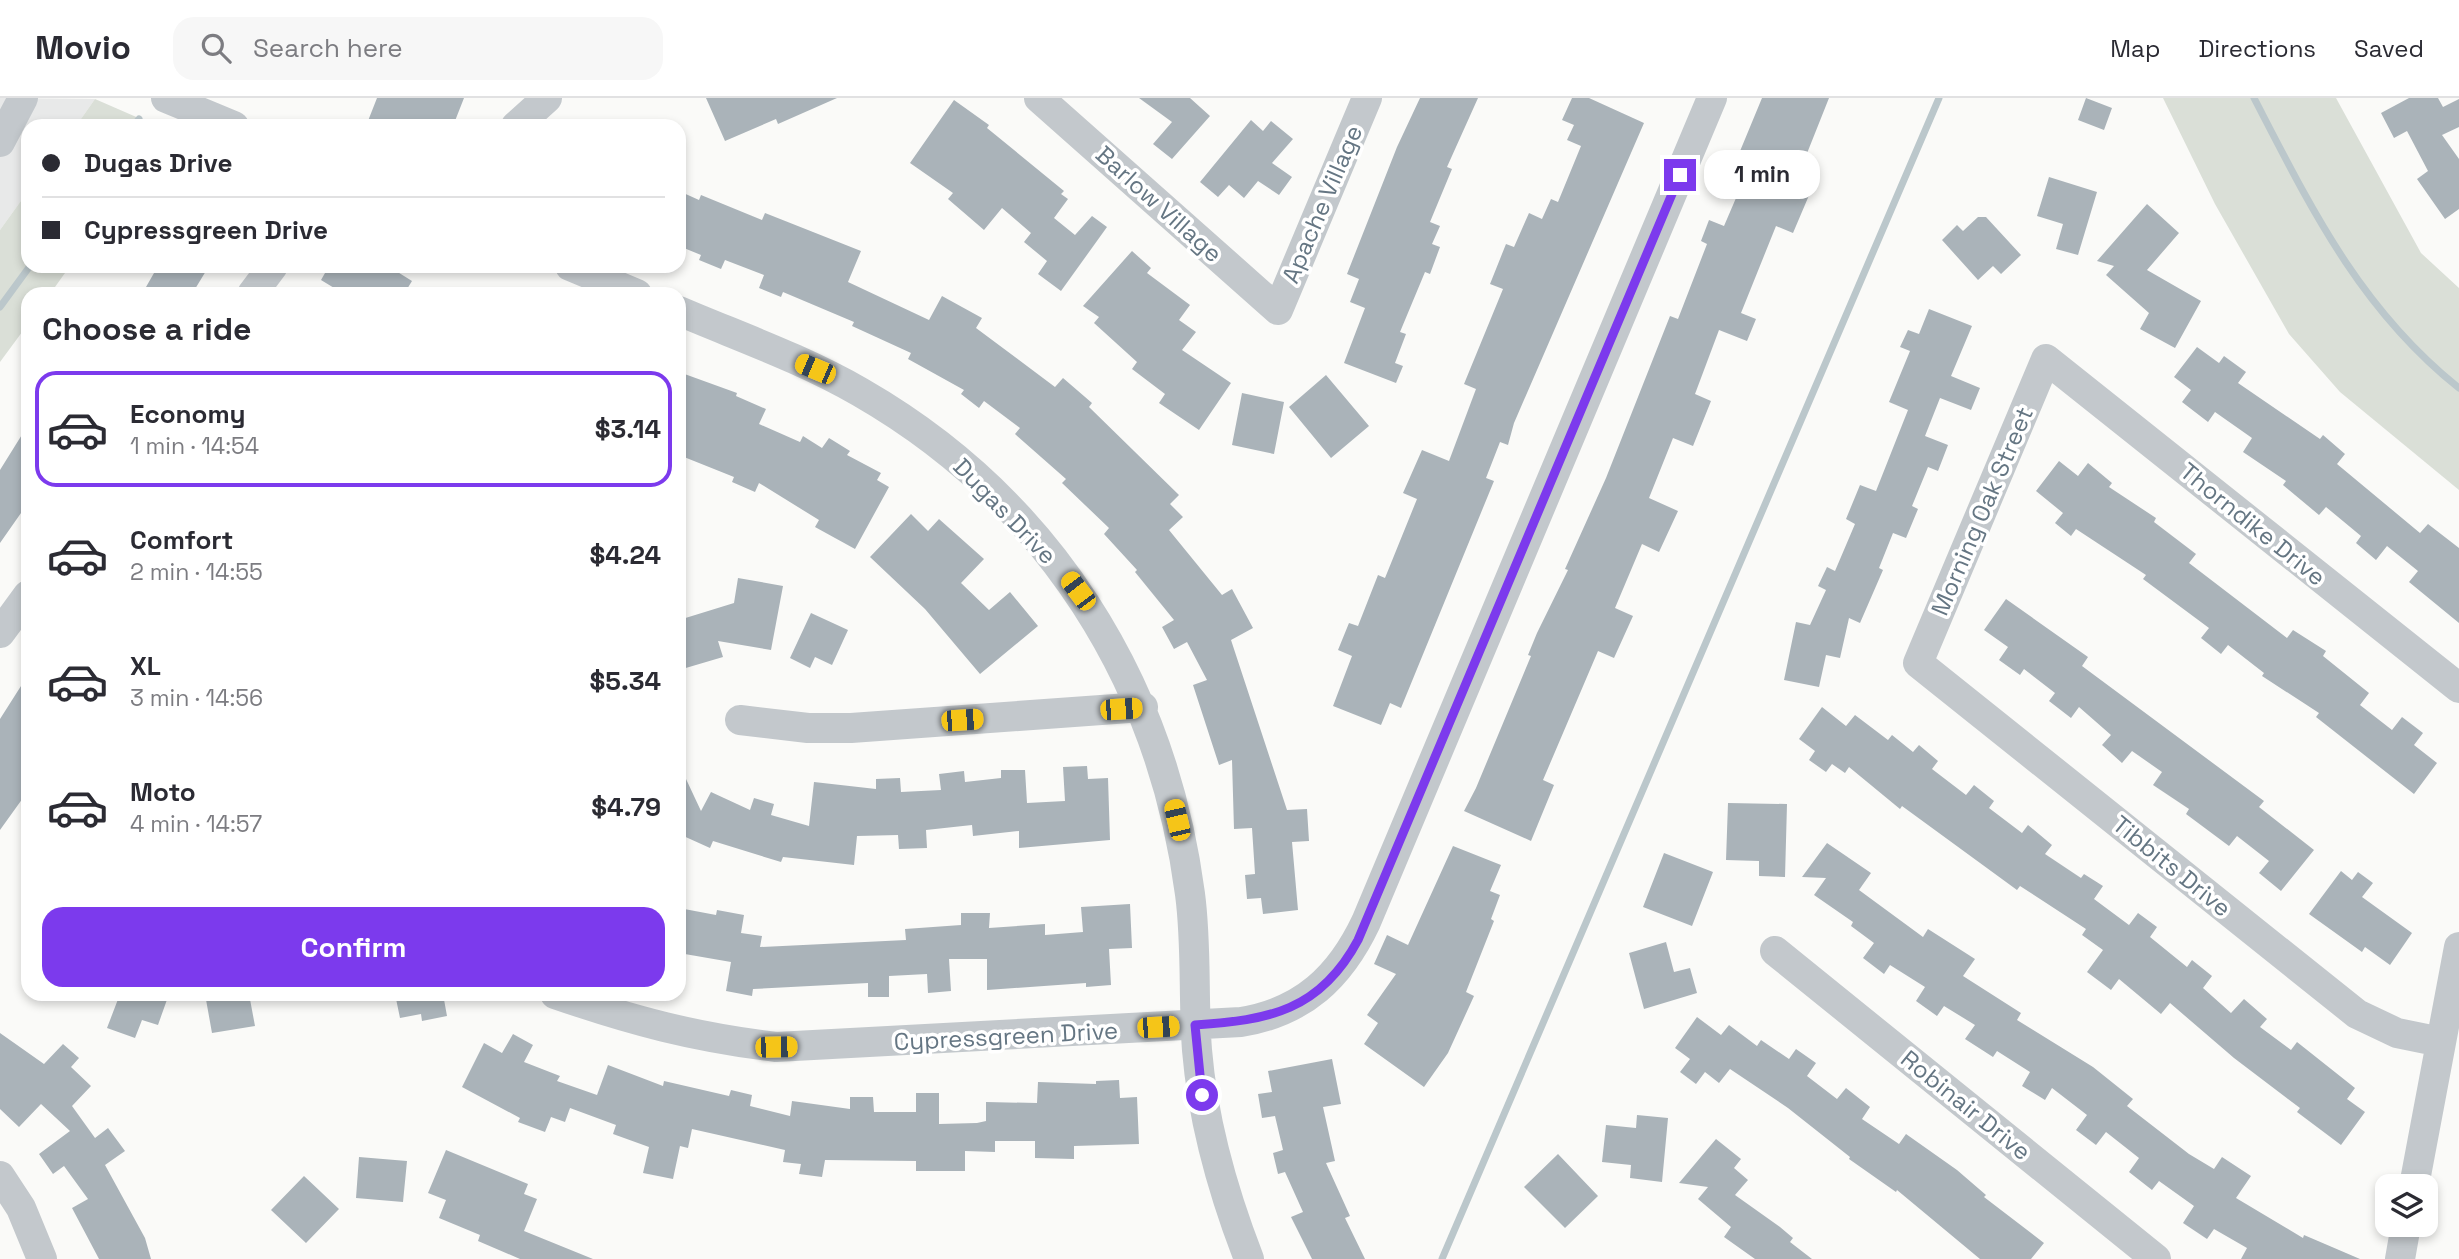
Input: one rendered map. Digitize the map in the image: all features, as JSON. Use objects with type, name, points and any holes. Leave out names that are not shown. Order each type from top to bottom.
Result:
[{"type":"street","points":[[0,142],[23,98]]},
{"type":"street","points":[[166,98],[217,119]]},
{"type":"street","points":[[524,119],[547,98]]},
{"type":"street","name":"Barlow Village","points":[[1039,98],[1278,310]]},
{"type":"street","name":"Apache Village","points":[[1278,310],[1367,98]]},
{"type":"street","name":"Cypressgreen Drive","points":[[575,1001],[634,1021],[708,1038],[776,1047],[1195,1025],[1261,1019],[1294,1007],[1323,986],[1350,955],[1712,98]]},
{"type":"street","points":[[584,273],[613,287]]},
{"type":"street","name":"Dugas Drive","points":[[686,315],[815,369],[859,391],[915,427],[975,474],[1031,531],[1078,591],[1117,656],[1143,707],[1166,776],[1181,836],[1193,923],[1195,1025],[1200,1080],[1210,1139],[1249,1259]]},
{"type":"street","name":"Morning Oak Street","points":[[1918,663],[2046,359]]},
{"type":"street","name":"Thorndike Drive","points":[[2046,359],[2459,688]]},
{"type":"street","points":[[0,633],[21,604]]},
{"type":"street","name":"Tibbits Drive","points":[[1918,663],[2357,1014],[2397,1033],[2441,1042]]},
{"type":"street","points":[[740,720],[808,728],[851,728],[1143,707]]},
{"type":"street","points":[[2416,1174],[2459,947]]},
{"type":"street","name":"Robinair Drive","points":[[1775,951],[2156,1259]]},
{"type":"street","points":[[0,1176],[21,1208],[42,1259]]},
{"type":"street","points":[[2400,1259],[2404,1237]]},
{"type":"shaded area","points":[[0,98],[95,99],[81,119],[21,119],[21,201],[0,230]]},
{"type":"shaded area","points":[[2163,98],[2336,98],[2421,253],[2459,288],[2459,490],[2340,392],[2289,334],[2215,204]]},
{"type":"shaded area","points":[[95,99],[141,119],[81,119]]},
{"type":"shaded area","points":[[21,201],[21,273],[65,273],[55,287],[21,287],[21,334],[0,362],[0,230]]},
{"type":"building","points":[[377,98],[464,98],[456,119],[369,119]]},
{"type":"building","points":[[706,98],[837,98],[778,124],[776,119],[725,141]]},
{"type":"building","points":[[1139,98],[1190,98],[1210,116],[1172,159],[1153,144],[1172,122]]},
{"type":"building","points":[[1420,98],[1478,98],[1447,167],[1452,169],[1430,222],[1440,226],[1432,244],[1440,247],[1430,274],[1425,272],[1400,332],[1406,334],[1395,363],[1403,366],[1396,383],[1344,363],[1365,308],[1350,302],[1359,279],[1347,274],[1397,147]]},
{"type":"building","points":[[1572,98],[1589,98],[1644,123],[1514,423],[1508,445],[1500,442],[1486,478],[1494,481],[1401,708],[1390,703],[1381,725],[1333,706],[1352,656],[1338,650],[1349,623],[1358,626],[1378,575],[1385,578],[1417,499],[1403,493],[1422,450],[1449,461],[1476,389],[1464,384],[1503,289],[1490,284],[1506,244],[1514,247],[1529,213],[1542,219],[1551,199],[1558,202],[1581,146],[1567,140],[1574,125],[1562,120]]},
{"type":"building","points":[[1762,98],[1829,98],[1794,186],[1810,193],[1793,233],[1776,226],[1741,313],[1756,319],[1747,341],[1719,330],[1695,394],[1711,401],[1693,446],[1673,438],[1649,498],[1678,511],[1659,552],[1642,544],[1615,608],[1633,616],[1614,658],[1598,651],[1543,780],[1554,785],[1531,841],[1464,811],[1531,656],[1528,655],[1537,633],[1568,570],[1565,569],[1606,478],[1670,316],[1678,319],[1707,244],[1701,241],[1709,220],[1724,226],[1739,191],[1726,185]]},
{"type":"building","points":[[2086,98],[2112,108],[2104,130],[2078,120]]},
{"type":"building","points":[[2409,98],[2438,98],[2443,107],[2459,99],[2459,127],[2442,135],[2459,159],[2459,209],[2445,219],[2417,179],[2428,171],[2407,131],[2394,138],[2381,113]]},
{"type":"building","points":[[954,100],[989,125],[987,128],[1064,191],[1061,194],[1068,199],[1054,218],[1075,235],[1092,216],[1107,227],[1061,291],[1038,274],[1047,261],[1024,242],[1031,233],[1002,208],[984,230],[948,199],[953,193],[910,163]]},
{"type":"building","points":[[1251,120],[1263,131],[1271,121],[1293,139],[1272,163],[1292,177],[1279,195],[1258,181],[1244,198],[1229,185],[1218,197],[1200,182]]},
{"type":"building","points":[[2049,177],[2097,192],[2078,255],[2056,249],[2063,224],[2037,216]]},
{"type":"building","points":[[686,194],[699,200],[701,195],[762,220],[765,213],[861,251],[848,282],[929,320],[942,296],[982,318],[976,328],[1055,387],[1063,378],[1092,403],[1089,407],[1179,495],[1170,504],[1183,517],[1169,530],[1222,595],[1232,589],[1253,628],[1231,640],[1287,810],[1307,809],[1309,841],[1292,842],[1298,910],[1263,914],[1261,898],[1247,899],[1245,875],[1255,874],[1252,828],[1234,829],[1232,760],[1219,765],[1193,685],[1207,680],[1187,642],[1174,649],[1162,627],[1174,620],[1135,572],[1137,570],[1104,534],[1109,528],[1062,483],[1066,479],[1015,434],[1020,428],[984,401],[979,408],[961,394],[964,390],[908,359],[911,353],[852,326],[854,322],[783,292],[781,297],[759,288],[764,275],[725,260],[721,269],[699,260],[701,255],[686,249]]},
{"type":"building","points":[[2147,204],[2179,233],[2147,270],[2201,301],[2175,348],[2140,329],[2149,313],[2106,275],[2114,266],[2097,261]]},
{"type":"building","points":[[1978,217],[1986,217],[2021,255],[2001,274],[1993,266],[1978,280],[1942,240],[1957,225],[1963,231]]},
{"type":"building","points":[[1132,251],[1151,268],[1147,273],[1190,305],[1179,320],[1196,332],[1182,350],[1231,383],[1199,430],[1159,403],[1165,394],[1132,369],[1137,362],[1094,323],[1099,317],[1083,306]]},
{"type":"building","points":[[154,273],[205,273],[196,287],[146,287]]},
{"type":"building","points":[[325,273],[399,273],[412,281],[408,287],[332,287],[321,280]]},
{"type":"building","points":[[1929,309],[1972,326],[1951,376],[1980,388],[1971,410],[1940,398],[1925,436],[1948,445],[1938,471],[1928,467],[1912,506],[1918,509],[1906,538],[1893,533],[1879,568],[1883,570],[1860,623],[1849,618],[1840,658],[1826,655],[1819,687],[1784,680],[1796,622],[1810,625],[1826,590],[1818,586],[1827,567],[1835,571],[1855,524],[1846,519],[1860,485],[1876,491],[1908,410],[1889,402],[1910,351],[1900,347],[1908,330],[1919,334]]},
{"type":"building","points":[[2197,347],[2219,363],[2224,356],[2246,372],[2238,383],[2320,439],[2323,435],[2345,454],[2337,464],[2420,533],[2428,524],[2459,548],[2459,623],[2409,582],[2418,571],[2387,546],[2376,560],[2356,543],[2361,536],[2326,507],[2319,515],[2283,485],[2286,481],[2243,452],[2252,438],[2215,412],[2208,422],[2182,402],[2191,390],[2174,377]]},
{"type":"building","points":[[686,375],[737,393],[736,396],[766,409],[759,424],[800,442],[803,436],[822,448],[829,438],[850,451],[847,455],[881,473],[877,480],[889,487],[855,549],[815,527],[819,520],[759,483],[755,492],[732,482],[734,477],[686,458]]},
{"type":"building","points":[[1326,375],[1369,426],[1331,458],[1289,407]]},
{"type":"building","points":[[1242,393],[1284,402],[1274,454],[1232,445]]},
{"type":"building","points":[[21,436],[21,513],[0,543],[0,470]]},
{"type":"building","points":[[2059,461],[2078,476],[2088,463],[2112,483],[2109,487],[2156,518],[2154,522],[2196,554],[2189,563],[2287,638],[2293,630],[2326,651],[2323,656],[2369,693],[2360,705],[2392,730],[2402,717],[2423,733],[2414,745],[2437,763],[2414,794],[2316,717],[2319,713],[2262,676],[2264,673],[2228,645],[2221,654],[2201,638],[2209,628],[2143,579],[2146,575],[2076,529],[2071,536],[2055,523],[2063,513],[2036,491]]},
{"type":"building","points":[[911,514],[928,531],[939,519],[984,559],[961,583],[989,610],[1010,592],[1038,626],[980,674],[925,609],[870,557]]},
{"type":"building","points":[[738,578],[783,586],[771,650],[718,641],[723,657],[686,668],[686,618],[734,603]]},
{"type":"building","points":[[2006,599],[2088,657],[2082,666],[2264,801],[2259,807],[2314,850],[2281,891],[2259,873],[2269,861],[2237,836],[2229,846],[2186,814],[2189,809],[2153,785],[2162,772],[2132,751],[2122,763],[2102,745],[2111,735],[2079,707],[2071,718],[2049,701],[2055,693],[2024,669],[2020,675],[1999,660],[2008,647],[1984,630]]},
{"type":"building","points":[[811,613],[848,630],[832,665],[815,657],[810,668],[790,658]]},
{"type":"building","points":[[21,686],[21,801],[0,830],[0,719]]},
{"type":"building","points":[[1822,707],[1846,726],[1855,715],[1888,740],[1892,735],[1913,752],[1919,745],[1938,761],[1932,769],[1966,795],[1974,785],[1994,801],[1989,808],[2022,833],[2028,825],[2052,845],[2045,854],[2081,878],[2084,874],[2103,886],[2094,899],[2129,925],[2138,913],[2157,927],[2150,937],[2187,967],[2192,960],[2212,976],[2203,988],[2231,1013],[2244,999],[2267,1019],[2260,1027],[2291,1050],[2297,1042],[2355,1088],[2347,1099],[2365,1112],[2341,1145],[2297,1112],[2300,1108],[2234,1058],[2170,1003],[2161,1014],[2119,979],[2111,990],[2087,972],[2103,950],[2082,935],[2086,929],[2020,886],[2017,890],[1902,806],[1900,809],[1849,767],[1845,773],[1832,764],[1826,772],[1809,760],[1815,751],[1799,739]]},
{"type":"building","points":[[1087,766],[1088,779],[1108,778],[1110,840],[1019,848],[1019,831],[973,836],[972,825],[926,830],[927,848],[899,849],[898,835],[857,836],[854,865],[783,857],[781,862],[713,841],[710,848],[686,837],[686,779],[701,811],[711,792],[750,810],[754,798],[774,804],[771,815],[809,826],[814,782],[876,789],[876,779],[900,778],[901,792],[941,790],[939,774],[964,771],[965,782],[1001,778],[1001,770],[1025,770],[1027,803],[1065,801],[1063,767]]},
{"type":"building","points":[[1728,803],[1787,804],[1785,877],[1759,876],[1759,861],[1726,860]]},
{"type":"building","points":[[1827,843],[1871,873],[1859,890],[1923,937],[1928,929],[1975,959],[1963,976],[2021,1013],[2017,1020],[2093,1067],[2133,1099],[2127,1106],[2189,1154],[2214,1169],[2222,1157],[2251,1176],[2236,1198],[2303,1238],[2304,1235],[2360,1259],[2241,1259],[2247,1248],[2214,1229],[2207,1239],[2183,1223],[2194,1206],[2159,1181],[2152,1190],[2129,1172],[2139,1158],[2106,1132],[2096,1145],[2076,1130],[2087,1115],[2052,1088],[2045,1100],[2022,1086],[2030,1072],[1997,1051],[1993,1057],[1965,1039],[1975,1025],[1944,1006],[1937,1016],[1916,1001],[1925,987],[1890,965],[1884,974],[1863,958],[1874,943],[1851,926],[1853,922],[1814,895],[1826,878],[1802,877]]},
{"type":"building","points":[[1453,846],[1501,865],[1490,891],[1500,895],[1491,919],[1494,921],[1466,992],[1474,996],[1448,1053],[1424,1087],[1364,1044],[1378,1023],[1367,1015],[1396,974],[1374,964],[1387,935],[1408,945]]},
{"type":"building","points":[[1664,853],[1713,872],[1692,926],[1643,907]]},
{"type":"building","points":[[2341,871],[2352,880],[2358,872],[2373,883],[2362,897],[2412,933],[2390,965],[2365,947],[2362,952],[2309,914]]},
{"type":"building","points":[[1130,904],[1132,948],[1109,949],[1111,985],[1086,987],[1086,983],[987,990],[987,959],[949,959],[951,991],[928,993],[927,974],[889,976],[889,997],[868,997],[868,983],[753,989],[752,996],[726,991],[731,962],[686,954],[686,909],[716,915],[717,910],[744,915],[741,933],[762,936],[760,947],[906,940],[905,929],[961,925],[961,913],[990,913],[989,928],[1045,924],[1045,935],[1083,932],[1081,907]]},
{"type":"building","points":[[1666,942],[1674,972],[1690,968],[1697,993],[1644,1009],[1629,953]]},
{"type":"building","points":[[117,1001],[167,1001],[158,1025],[142,1020],[135,1038],[107,1028]]},
{"type":"building","points":[[206,1001],[250,1001],[255,1026],[212,1033]]},
{"type":"building","points":[[396,1001],[444,1001],[447,1016],[422,1021],[421,1014],[400,1018]]},
{"type":"building","points":[[1697,1017],[1721,1035],[1729,1025],[1757,1046],[1761,1040],[1789,1059],[1796,1049],[1816,1063],[1807,1076],[1837,1099],[1846,1088],[1870,1107],[1862,1119],[1899,1144],[1906,1134],[1957,1170],[1986,1195],[1984,1197],[2044,1243],[2031,1259],[1980,1259],[1897,1190],[1896,1192],[1849,1159],[1850,1157],[1788,1108],[1730,1069],[1719,1083],[1705,1072],[1696,1084],[1680,1072],[1690,1059],[1675,1048]]},
{"type":"building","points":[[0,1033],[44,1064],[63,1044],[79,1058],[71,1067],[91,1086],[72,1106],[95,1138],[108,1128],[125,1151],[105,1165],[145,1238],[151,1259],[99,1259],[72,1208],[88,1199],[64,1166],[53,1174],[39,1154],[70,1131],[41,1104],[19,1127],[0,1109]]},
{"type":"building","points":[[513,1034],[533,1045],[524,1062],[560,1076],[557,1081],[597,1095],[608,1065],[663,1086],[664,1081],[729,1096],[731,1090],[752,1095],[750,1106],[790,1116],[792,1101],[850,1109],[850,1097],[873,1097],[874,1112],[916,1112],[916,1093],[939,1093],[939,1124],[977,1123],[986,1121],[986,1102],[1037,1103],[1038,1082],[1096,1084],[1096,1081],[1119,1080],[1120,1098],[1137,1097],[1139,1144],[1074,1146],[1074,1159],[1035,1158],[1035,1141],[995,1141],[995,1152],[965,1151],[965,1171],[916,1171],[916,1161],[825,1160],[822,1177],[799,1174],[801,1164],[783,1162],[785,1150],[692,1129],[688,1148],[680,1146],[673,1179],[643,1173],[649,1147],[613,1134],[616,1125],[570,1108],[565,1122],[551,1117],[545,1132],[518,1122],[520,1118],[462,1087],[484,1043],[502,1053]]},
{"type":"building","points":[[1332,1059],[1341,1104],[1323,1107],[1335,1161],[1326,1163],[1350,1216],[1345,1218],[1365,1259],[1312,1259],[1291,1217],[1303,1212],[1285,1172],[1278,1174],[1273,1153],[1283,1150],[1275,1116],[1262,1118],[1258,1094],[1272,1092],[1268,1071]]},
{"type":"building","points":[[1637,1115],[1668,1118],[1662,1182],[1630,1178],[1631,1165],[1602,1162],[1606,1125],[1636,1128]]},
{"type":"building","points":[[1716,1139],[1741,1159],[1734,1168],[1748,1180],[1735,1195],[1780,1227],[1793,1238],[1790,1242],[1812,1259],[1755,1259],[1724,1237],[1731,1227],[1698,1199],[1708,1187],[1679,1183]]},
{"type":"building","points":[[446,1150],[528,1184],[524,1194],[537,1199],[524,1231],[593,1259],[520,1259],[478,1241],[480,1235],[439,1218],[446,1200],[428,1193]]},
{"type":"building","points":[[1558,1154],[1598,1196],[1565,1228],[1524,1187]]},
{"type":"building","points":[[359,1157],[407,1161],[403,1202],[356,1198]]},
{"type":"building","points":[[304,1176],[339,1209],[306,1243],[271,1210]]},
{"type":"waterway","points":[[1442,1259],[1939,98]]},
{"type":"waterway","points":[[2254,98],[2318,217],[2366,291],[2393,325],[2459,388]]},
{"type":"waterway","points":[[0,307],[25,273]]},
{"type":"route","points":[[1202,1095],[1195,1025],[1261,1019],[1294,1007],[1310,997],[1338,971],[1358,940],[1680,175]]}]
